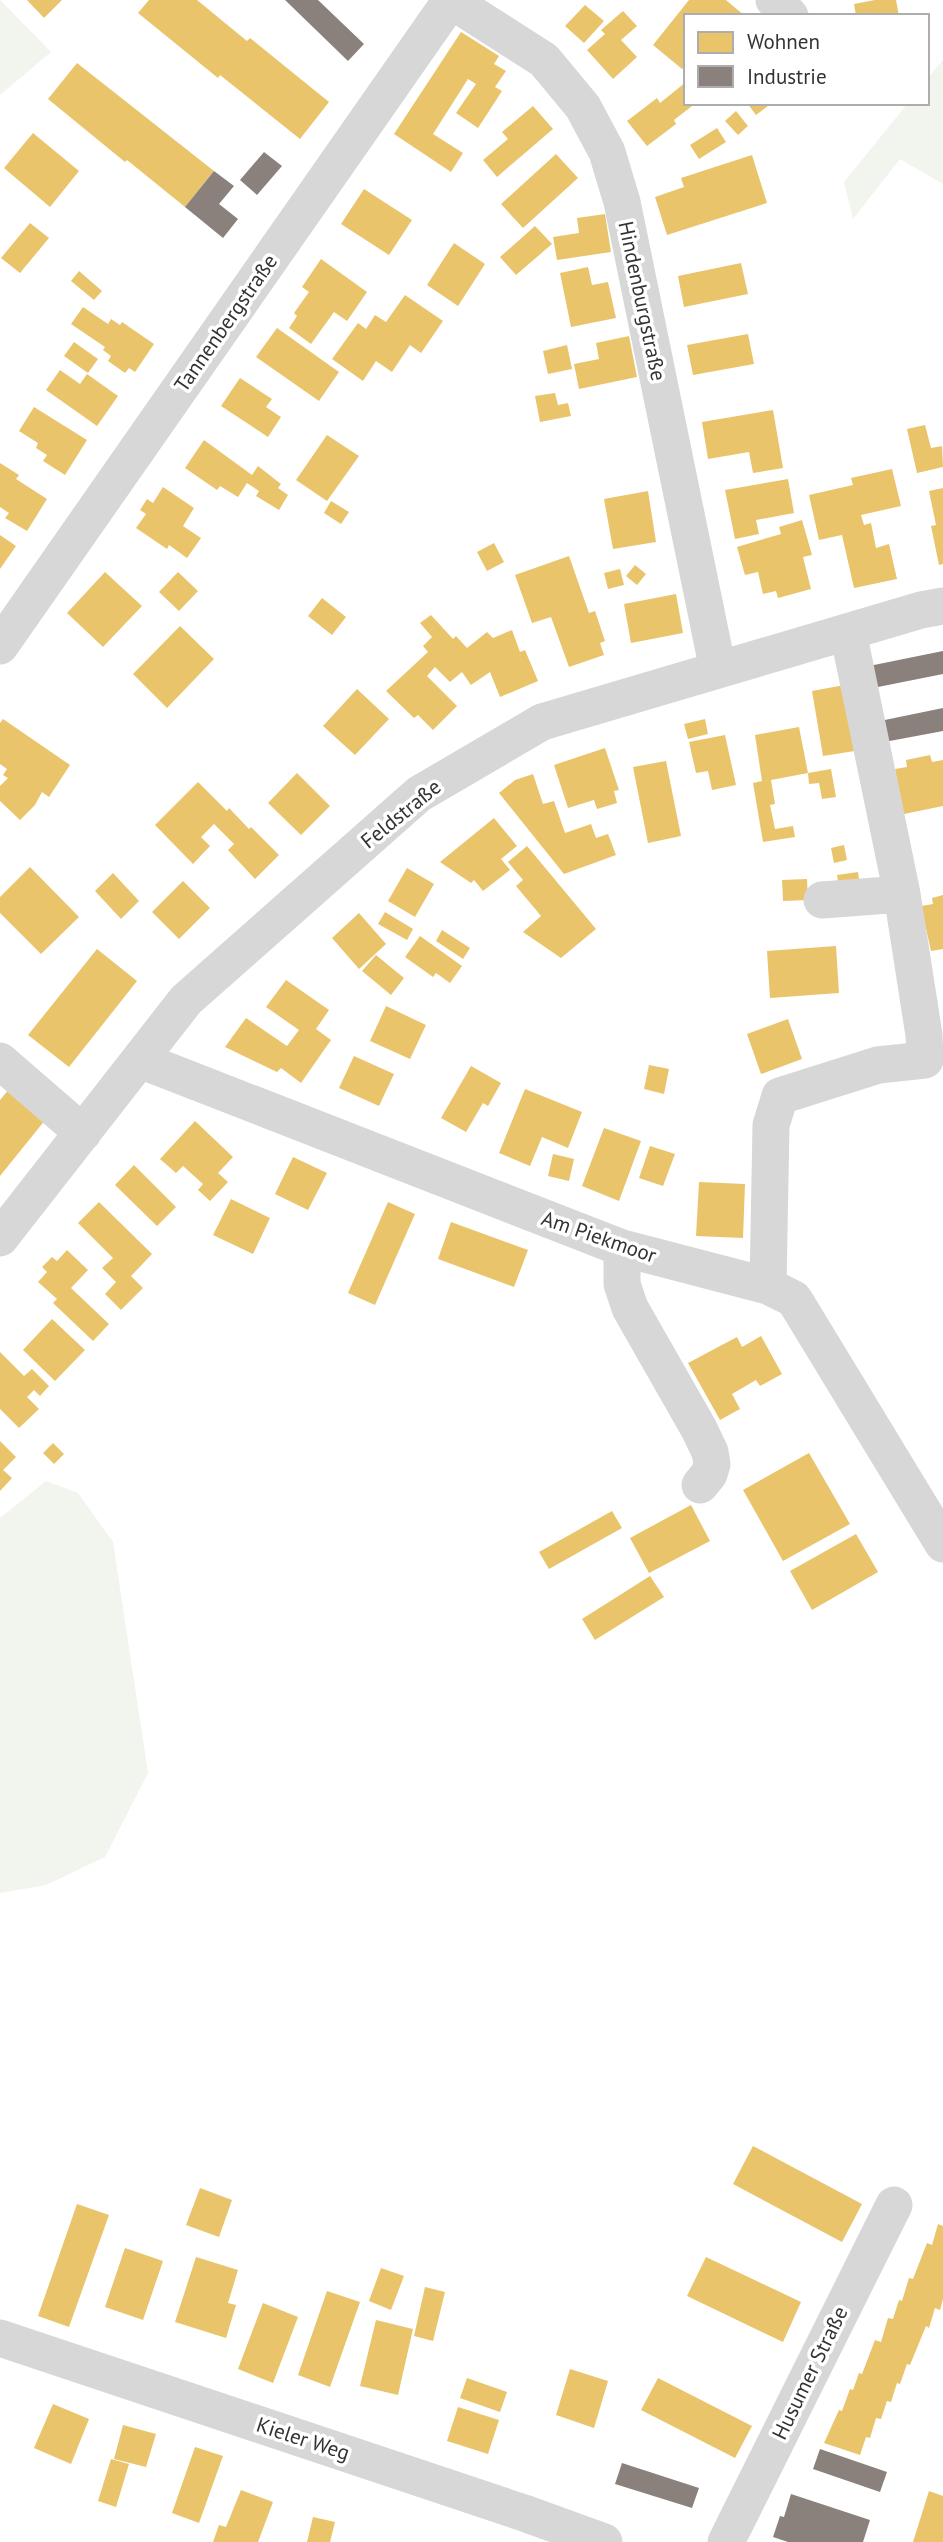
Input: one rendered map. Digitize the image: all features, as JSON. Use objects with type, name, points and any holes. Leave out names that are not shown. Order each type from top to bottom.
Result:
[{"type":"street","name":"Tannenbergstraße","points":[[0,646],[451,0]]},
{"type":"street","name":"Hindenburgstraße","points":[[451,0],[544,60],[583,107],[607,152],[622,202],[718,670]]},
{"type":"street","points":[[774,0],[788,14]]},
{"type":"street","name":"Feldstraße","points":[[0,1238],[186,1000],[419,794],[542,722],[920,610],[943,606]]},
{"type":"street","points":[[768,1286],[771,1125],[780,1096],[878,1065],[925,1060],[924,1035],[902,894],[848,632]]},
{"type":"street","points":[[822,900],[902,894]]},
{"type":"street","name":"Am Piekmoor","points":[[140,1060],[622,1248],[768,1286],[794,1299],[943,1544]]},
{"type":"street","points":[[0,1061],[83,1133]]},
{"type":"street","points":[[622,1248],[622,1284],[630,1308],[710,1452],[712,1464],[709,1474],[700,1485]]},
{"type":"street","name":"Husumer Straße","points":[[726,2542],[894,2205]]},
{"type":"street","name":"Kieler Weg","points":[[0,2338],[604,2542]]},
{"type":"shaded area","points":[[0,0],[51,52],[0,95]]},
{"type":"shaded area","points":[[943,60],[943,184],[900,159],[853,219],[844,182],[906,105],[929,105],[929,77]]},
{"type":"shaded area","points":[[46,1481],[78,1493],[113,1542],[148,1773],[105,1857],[46,1885],[0,1893],[0,1518]]},
{"type":"building: Wohnen","points":[[27,0],[62,0],[44,18]]},
{"type":"building: Wohnen","points":[[149,0],[197,0],[247,41],[250,38],[329,102],[300,139],[220,75],[218,78],[138,13]]},
{"type":"building: Wohnen","points":[[689,0],[726,0],[743,14],[684,14],[682,69],[653,45]]},
{"type":"building: Wohnen","points":[[896,0],[899,14],[856,14],[854,4]]},
{"type":"building: Wohnen","points":[[585,5],[604,21],[584,43],[565,26]]},
{"type":"building: Wohnen","points":[[623,11],[637,26],[621,40],[637,57],[613,79],[587,50],[605,34],[601,30]]},
{"type":"building: Wohnen","points":[[461,32],[499,56],[494,64],[506,71],[495,87],[502,91],[478,128],[456,113],[476,84],[468,79],[433,134],[463,153],[451,172],[394,134]]},
{"type":"building: Wohnen","points":[[77,63],[214,171],[185,207],[48,99]]},
{"type":"building: Wohnen","points":[[684,84],[684,105],[693,105],[674,120],[676,124],[647,146],[627,121],[657,98],[660,103]]},
{"type":"building: Wohnen","points":[[748,105],[769,105],[756,115]]},
{"type":"building: Wohnen","points":[[533,106],[553,129],[497,177],[483,160],[508,139],[502,132]]},
{"type":"building: Wohnen","points":[[736,111],[748,126],[738,135],[725,121]]},
{"type":"building: Wohnen","points":[[717,128],[726,142],[699,159],[690,145]]},
{"type":"building: Wohnen","points":[[33,133],[79,171],[50,207],[4,168]]},
{"type":"building: Wohnen","points":[[556,154],[578,178],[523,228],[501,204]]},
{"type":"building: Wohnen","points":[[752,155],[767,203],[667,235],[655,197],[684,187],[681,178]]},
{"type":"building: Wohnen","points":[[364,189],[412,220],[389,255],[341,224]]},
{"type":"building: Wohnen","points":[[605,214],[611,252],[557,260],[553,237],[579,233],[577,218]]},
{"type":"building: Wohnen","points":[[30,223],[49,238],[20,273],[1,258]]},
{"type":"building: Wohnen","points":[[535,226],[552,244],[516,275],[500,257]]},
{"type":"building: Wohnen","points":[[454,243],[485,264],[458,306],[427,285]]},
{"type":"building: Wohnen","points":[[321,259],[367,292],[347,321],[334,312],[311,344],[289,328],[297,316],[294,313],[309,292],[302,287]]},
{"type":"building: Wohnen","points":[[741,263],[748,294],[684,307],[678,276]]},
{"type":"building: Wohnen","points":[[588,267],[592,285],[608,282],[616,318],[571,327],[560,273]]},
{"type":"building: Wohnen","points":[[79,271],[102,291],[94,300],[71,281]]},
{"type":"building: Wohnen","points":[[405,295],[443,321],[421,353],[410,345],[392,372],[376,361],[363,381],[332,359],[358,323],[366,329],[375,315],[386,322]]},
{"type":"building: Wohnen","points":[[83,307],[108,324],[111,319],[120,325],[122,322],[154,344],[135,372],[129,368],[125,373],[108,361],[111,356],[103,350],[105,347],[71,324]]},
{"type":"building: Wohnen","points":[[277,328],[339,372],[319,401],[256,357]]},
{"type":"building: Wohnen","points":[[748,334],[754,364],[693,375],[687,345]]},
{"type":"building: Wohnen","points":[[629,336],[637,377],[579,389],[574,364],[599,359],[596,343]]},
{"type":"building: Wohnen","points":[[74,342],[98,359],[88,373],[64,356]]},
{"type":"building: Wohnen","points":[[567,345],[572,369],[548,374],[543,351]]},
{"type":"building: Wohnen","points":[[60,370],[80,384],[87,374],[118,396],[97,426],[46,390]]},
{"type":"building: Wohnen","points":[[240,378],[272,399],[266,407],[281,417],[268,437],[221,406]]},
{"type":"building: Wohnen","points":[[555,393],[558,405],[568,403],[571,416],[540,422],[535,396]]},
{"type":"building: Wohnen","points":[[34,407],[87,440],[65,475],[43,461],[47,455],[36,448],[38,443],[19,431]]},
{"type":"building: Wohnen","points":[[773,410],[783,468],[753,473],[749,452],[708,459],[702,422]]},
{"type":"building: Wohnen","points":[[925,425],[931,448],[942,446],[943,467],[917,473],[907,429]]},
{"type":"building: Wohnen","points":[[327,435],[359,456],[327,501],[296,480]]},
{"type":"building: Wohnen","points":[[204,440],[252,475],[258,466],[281,484],[278,488],[288,495],[279,510],[256,496],[259,491],[247,483],[238,497],[220,486],[217,490],[185,468]]},
{"type":"building: Wohnen","points":[[0,463],[19,475],[16,479],[47,499],[27,531],[5,518],[9,513],[0,507]]},
{"type":"building: Wohnen","points":[[892,469],[901,506],[861,515],[864,525],[871,523],[876,548],[889,544],[897,579],[854,588],[842,535],[819,540],[809,495],[853,485],[851,478]]},
{"type":"building: Wohnen","points":[[788,479],[794,513],[756,520],[759,534],[735,539],[725,490]]},
{"type":"building: Wohnen","points":[[163,487],[194,508],[183,526],[201,538],[187,558],[169,545],[167,549],[136,528],[146,514],[140,510],[147,499],[153,503]]},
{"type":"building: Wohnen","points":[[943,488],[943,564],[939,565],[931,526],[936,525],[929,491]]},
{"type":"building: Wohnen","points":[[648,491],[656,542],[613,549],[604,499]]},
{"type":"building: Wohnen","points":[[331,501],[349,512],[341,524],[324,513]]},
{"type":"building: Wohnen","points":[[802,520],[812,555],[803,557],[811,589],[778,598],[776,591],[763,594],[758,572],[745,575],[737,547],[781,534],[779,527]]},
{"type":"building: Wohnen","points":[[0,535],[16,546],[0,569]]},
{"type":"building: Wohnen","points":[[494,543],[504,562],[487,571],[477,552]]},
{"type":"building: Wohnen","points":[[569,556],[589,613],[595,611],[605,641],[600,643],[604,655],[569,667],[551,617],[532,623],[515,575]]},
{"type":"building: Wohnen","points":[[635,565],[646,574],[637,585],[626,576]]},
{"type":"building: Wohnen","points":[[620,569],[624,585],[608,589],[604,573]]},
{"type":"building: Wohnen","points":[[105,572],[142,606],[103,647],[67,613]]},
{"type":"building: Wohnen","points":[[178,572],[198,591],[179,611],[159,592]]},
{"type":"building: Wohnen","points":[[676,594],[683,633],[631,643],[624,604]]},
{"type":"building: Wohnen","points":[[322,598],[346,617],[332,635],[308,616]]},
{"type":"building: Wohnen","points":[[431,615],[453,639],[456,636],[467,648],[487,632],[493,638],[512,630],[520,652],[525,650],[538,681],[500,697],[490,672],[471,685],[462,672],[450,682],[435,667],[427,676],[457,706],[433,730],[418,715],[414,718],[386,691],[428,652],[423,646],[432,637],[420,623]]},
{"type":"building: Wohnen","points":[[180,626],[214,659],[167,708],[133,674]]},
{"type":"building: Wohnen","points":[[850,684],[861,750],[823,756],[812,691]]},
{"type":"building: Wohnen","points":[[357,689],[389,719],[355,755],[323,726]]},
{"type":"building: Wohnen","points":[[3,719],[70,765],[49,797],[42,792],[35,805],[20,820],[0,801],[0,786],[8,778],[3,775],[7,769],[0,764],[0,723]]},
{"type":"building: Wohnen","points":[[705,719],[708,734],[688,739],[684,724]]},
{"type":"building: Wohnen","points":[[799,727],[808,773],[771,780],[775,804],[770,805],[775,829],[793,826],[795,837],[763,842],[753,783],[762,781],[755,735]]},
{"type":"building: Wohnen","points":[[725,735],[736,785],[712,790],[708,771],[696,773],[689,742]]},
{"type":"building: Wohnen","points":[[605,748],[619,790],[614,791],[617,803],[597,809],[594,800],[568,808],[554,765]]},
{"type":"building: Wohnen","points":[[930,755],[932,762],[943,760],[943,806],[904,814],[895,769],[907,767],[906,760]]},
{"type":"building: Wohnen","points":[[666,761],[681,836],[648,843],[633,767]]},
{"type":"building: Wohnen","points":[[831,769],[836,797],[822,799],[819,783],[809,784],[808,773]]},
{"type":"building: Wohnen","points":[[297,773],[330,806],[301,835],[268,803]]},
{"type":"building: Wohnen","points":[[533,774],[543,804],[554,801],[565,833],[591,824],[596,838],[608,834],[616,855],[564,874],[499,793],[515,780]]},
{"type":"building: Wohnen","points":[[198,782],[227,811],[229,808],[279,855],[255,879],[228,850],[234,844],[214,824],[201,837],[210,846],[193,864],[155,825]]},
{"type":"building: Wohnen","points":[[494,818],[517,846],[501,859],[510,870],[483,891],[474,880],[471,883],[440,862]]},
{"type":"building: Wohnen","points":[[844,845],[847,860],[834,863],[831,848]]},
{"type":"building: Wohnen","points":[[527,846],[596,929],[561,958],[523,932],[541,916],[516,886],[523,880],[508,862]]},
{"type":"building: Wohnen","points":[[30,867],[79,917],[41,954],[0,913],[0,897]]},
{"type":"building: Wohnen","points":[[407,868],[434,884],[415,917],[388,901]]},
{"type":"building: Wohnen","points":[[858,872],[860,886],[839,888],[837,875]]},
{"type":"building: Wohnen","points":[[113,873],[139,901],[121,919],[95,891]]},
{"type":"building: Wohnen","points":[[807,879],[808,900],[783,901],[782,880]]},
{"type":"building: Wohnen","points":[[183,881],[210,908],[179,939],[152,912]]},
{"type":"building: Wohnen","points":[[943,895],[943,949],[931,951],[921,906],[933,904],[932,898]]},
{"type":"building: Wohnen","points":[[385,912],[413,929],[407,940],[378,924]]},
{"type":"building: Wohnen","points":[[359,913],[386,944],[359,969],[332,938]]},
{"type":"building: Wohnen","points":[[442,930],[470,948],[463,959],[436,941]]},
{"type":"building: Wohnen","points":[[420,936],[462,966],[450,983],[436,973],[433,977],[405,957]]},
{"type":"building: Wohnen","points":[[836,946],[839,993],[770,998],[767,951]]},
{"type":"building: Wohnen","points":[[97,949],[137,981],[69,1067],[28,1035]]},
{"type":"building: Wohnen","points":[[376,955],[404,978],[391,995],[362,971]]},
{"type":"building: Wohnen","points":[[286,980],[329,1010],[316,1029],[331,1040],[301,1083],[281,1068],[277,1072],[225,1047],[246,1018],[287,1046],[299,1030],[266,1007]]},
{"type":"building: Wohnen","points":[[386,1006],[426,1025],[410,1059],[370,1041]]},
{"type":"building: Wohnen","points":[[788,1019],[802,1059],[761,1074],[747,1034]]},
{"type":"building: Wohnen","points":[[354,1056],[394,1074],[379,1106],[339,1088]]},
{"type":"building: Wohnen","points":[[649,1065],[669,1069],[664,1094],[644,1089]]},
{"type":"building: Wohnen","points":[[471,1066],[501,1083],[488,1106],[483,1103],[466,1132],[441,1118]]},
{"type":"building: Wohnen","points":[[9,1089],[46,1119],[0,1176],[0,1100]]},
{"type":"building: Wohnen","points":[[525,1089],[582,1112],[568,1148],[542,1137],[530,1166],[499,1153]]},
{"type":"building: Wohnen","points":[[195,1121],[233,1157],[218,1173],[228,1182],[210,1201],[198,1190],[203,1184],[183,1166],[176,1173],[160,1159]]},
{"type":"building: Wohnen","points":[[604,1128],[641,1141],[619,1201],[582,1186]]},
{"type":"building: Wohnen","points":[[650,1146],[675,1154],[663,1186],[639,1178]]},
{"type":"building: Wohnen","points":[[553,1154],[574,1159],[569,1181],[548,1176]]},
{"type":"building: Wohnen","points":[[293,1157],[327,1173],[308,1210],[275,1194]]},
{"type":"building: Wohnen","points":[[134,1165],[176,1207],[157,1226],[115,1185]]},
{"type":"building: Wohnen","points":[[699,1182],[745,1184],[743,1238],[696,1236]]},
{"type":"building: Wohnen","points":[[231,1199],[270,1218],[253,1254],[213,1235]]},
{"type":"building: Wohnen","points":[[99,1202],[152,1254],[131,1276],[143,1288],[121,1310],[105,1294],[116,1282],[102,1268],[113,1258],[78,1223]]},
{"type":"building: Wohnen","points":[[388,1202],[415,1214],[375,1305],[348,1293]]},
{"type":"building: Wohnen","points":[[451,1222],[528,1250],[514,1287],[438,1259]]},
{"type":"building: Wohnen","points":[[67,1250],[88,1270],[71,1288],[109,1324],[93,1341],[53,1303],[57,1299],[38,1282],[47,1272],[42,1267],[52,1257],[57,1261]]},
{"type":"building: Wohnen","points":[[52,1319],[85,1350],[55,1381],[23,1350]]},
{"type":"building: Wohnen","points":[[761,1336],[782,1374],[760,1386],[756,1380],[732,1394],[740,1409],[720,1420],[688,1363],[737,1337],[742,1347]]},
{"type":"building: Wohnen","points":[[0,1352],[24,1376],[32,1369],[49,1386],[40,1396],[34,1390],[27,1397],[39,1409],[19,1428],[0,1409]]},
{"type":"building: Wohnen","points":[[0,1441],[16,1457],[3,1470],[12,1478],[0,1491]]},
{"type":"building: Wohnen","points":[[53,1443],[64,1454],[54,1464],[43,1453]]},
{"type":"building: Wohnen","points":[[809,1453],[850,1524],[783,1561],[743,1490]]},
{"type":"building: Wohnen","points":[[691,1505],[710,1541],[649,1573],[630,1538]]},
{"type":"building: Wohnen","points":[[612,1511],[622,1528],[549,1569],[539,1552]]},
{"type":"building: Wohnen","points":[[856,1534],[878,1572],[812,1610],[790,1571]]},
{"type":"building: Wohnen","points":[[650,1576],[664,1597],[595,1640],[582,1619]]},
{"type":"building: Wohnen","points":[[753,2146],[862,2204],[842,2242],[733,2184]]},
{"type":"building: Wohnen","points":[[200,2188],[232,2200],[219,2237],[186,2225]]},
{"type":"building: Wohnen","points":[[77,2204],[109,2215],[69,2327],[38,2316]]},
{"type":"building: Wohnen","points":[[938,2224],[943,2226],[943,2299],[940,2310],[935,2308],[929,2328],[926,2326],[910,2365],[907,2364],[900,2384],[897,2383],[891,2402],[887,2401],[881,2419],[876,2418],[870,2438],[866,2437],[860,2455],[824,2443],[839,2410],[842,2411],[850,2389],[853,2390],[859,2373],[862,2374],[875,2340],[881,2342],[888,2318],[893,2319],[899,2300],[902,2301],[909,2278],[913,2279],[927,2243],[932,2245]]},
{"type":"building: Wohnen","points":[[125,2248],[163,2261],[143,2320],[105,2307]]},
{"type":"building: Wohnen","points":[[196,2257],[238,2270],[228,2303],[236,2305],[226,2338],[175,2322]]},
{"type":"building: Wohnen","points":[[706,2257],[801,2302],[783,2342],[687,2296]]},
{"type":"building: Wohnen","points":[[381,2268],[404,2276],[391,2310],[369,2301]]},
{"type":"building: Wohnen","points":[[425,2287],[445,2292],[433,2341],[414,2336]]},
{"type":"building: Wohnen","points":[[327,2291],[360,2302],[330,2387],[298,2375]]},
{"type":"building: Wohnen","points":[[263,2303],[298,2317],[273,2383],[238,2369]]},
{"type":"building: Wohnen","points":[[376,2320],[413,2329],[398,2395],[360,2386]]},
{"type":"building: Wohnen","points":[[570,2369],[608,2381],[594,2428],[556,2415]]},
{"type":"building: Wohnen","points":[[467,2378],[507,2392],[500,2412],[460,2398]]},
{"type":"building: Wohnen","points":[[658,2378],[752,2426],[735,2458],[641,2410]]},
{"type":"building: Wohnen","points":[[53,2404],[89,2419],[71,2464],[34,2448]]},
{"type":"building: Wohnen","points":[[458,2407],[499,2420],[488,2454],[447,2441]]},
{"type":"building: Wohnen","points":[[123,2425],[156,2434],[146,2467],[114,2459]]},
{"type":"building: Wohnen","points":[[195,2447],[223,2456],[199,2523],[172,2513]]},
{"type":"building: Wohnen","points":[[111,2459],[129,2464],[116,2507],[98,2501]]},
{"type":"building: Wohnen","points":[[241,2490],[273,2502],[258,2542],[213,2542],[219,2525],[226,2527]]},
{"type":"building: Wohnen","points":[[929,2491],[943,2496],[943,2542],[913,2542]]},
{"type":"building: Wohnen","points":[[313,2517],[335,2522],[330,2542],[307,2542]]},
{"type":"building: Industrie","points":[[285,0],[318,0],[364,44],[348,61]]},
{"type":"building: Industrie","points":[[264,152],[282,166],[257,195],[240,180]]},
{"type":"building: Industrie","points":[[214,171],[234,186],[219,204],[238,219],[223,238],[185,207]]},
{"type":"building: Industrie","points":[[943,651],[943,674],[868,689],[864,667]]},
{"type":"building: Industrie","points":[[943,708],[943,731],[879,743],[875,722]]},
{"type":"building: Industrie","points":[[820,2449],[887,2472],[880,2492],[813,2469]]},
{"type":"building: Industrie","points":[[622,2463],[699,2488],[692,2508],[615,2484]]},
{"type":"building: Industrie","points":[[791,2494],[870,2520],[863,2542],[788,2542],[773,2537],[780,2516],[784,2517]]}]
